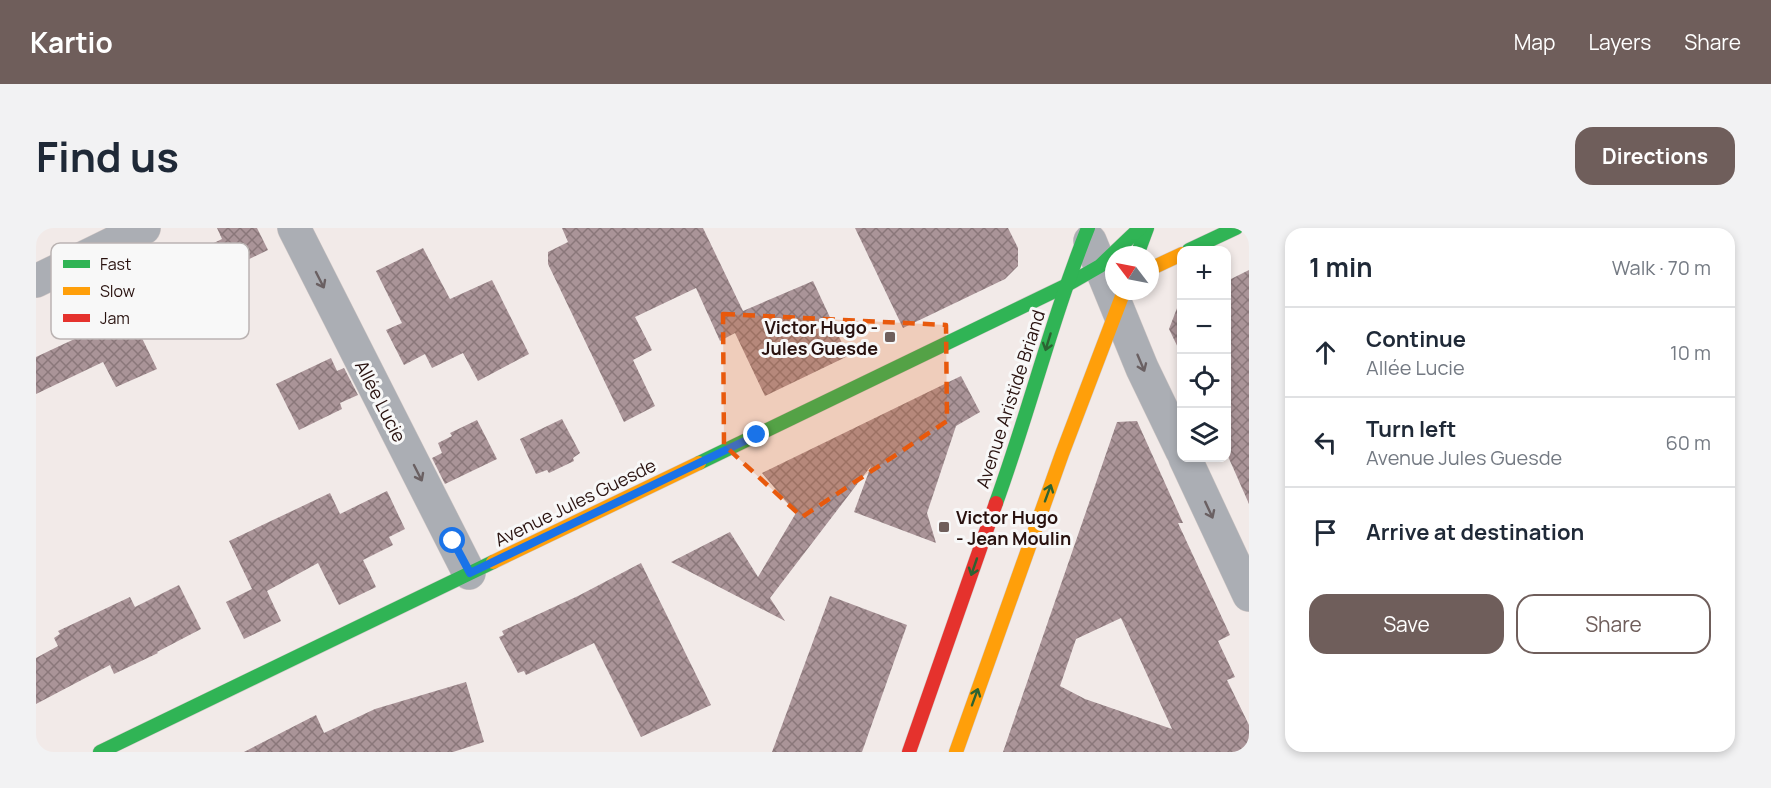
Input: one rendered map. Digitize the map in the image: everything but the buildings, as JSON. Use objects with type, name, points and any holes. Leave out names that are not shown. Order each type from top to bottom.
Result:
[{"type":"street","points":[[113,243],[144,228]]},
{"type":"street","name":"Allée Lucie","points":[[294,228],[470,573]]},
{"type":"street","name":"Avenue Jules Guesde","points":[[1126,246],[1140,228]]},
{"type":"street","points":[[1140,246],[1147,228]]},
{"type":"street","points":[[1198,246],[1236,228]]},
{"type":"street","points":[[1086,230],[1105,265]]},
{"type":"street","name":"Avenue Aristide Briand","points":[[909,752],[1020,436],[1065,286],[1086,230]]},
{"type":"street","points":[[1159,265],[1177,256]]},
{"type":"street","name":"Avenue Jules Guesde","points":[[100,752],[1065,286],[1105,270]]},
{"type":"street","points":[[36,281],[51,274]]},
{"type":"street","points":[[1121,300],[1143,368],[1177,440]]},
{"type":"street","points":[[956,752],[1062,454],[1121,300]]},
{"type":"street","points":[[1187,462],[1249,595]]},
{"type":"highlighted area","points":[[723,314],[946,325],[947,421],[802,517],[724,445]]},
{"type":"traffic: fast","points":[[996,503],[1063,296],[1088,228]]},
{"type":"traffic: fast","points":[[699,463],[1065,286],[1100,266],[1140,228]]},
{"type":"traffic: fast","points":[[1140,246],[1147,228]]},
{"type":"traffic: fast","points":[[1198,246],[1236,228]]},
{"type":"traffic: fast","points":[[100,752],[493,562]]},
{"type":"traffic: slow","points":[[1159,265],[1177,256]]},
{"type":"traffic: slow","points":[[956,752],[1062,454],[1121,300]]},
{"type":"traffic: slow","points":[[493,562],[699,463]]},
{"type":"traffic: jam","points":[[909,752],[996,503]]},
{"type":"place","name":"Victor Hugo - Jules Guesde","points":[[890,337]]},
{"type":"place","name":"Victor Hugo - Jean Moulin","points":[[944,527]]},
{"type":"route","points":[[453,541],[470,573],[757,435]]}]
